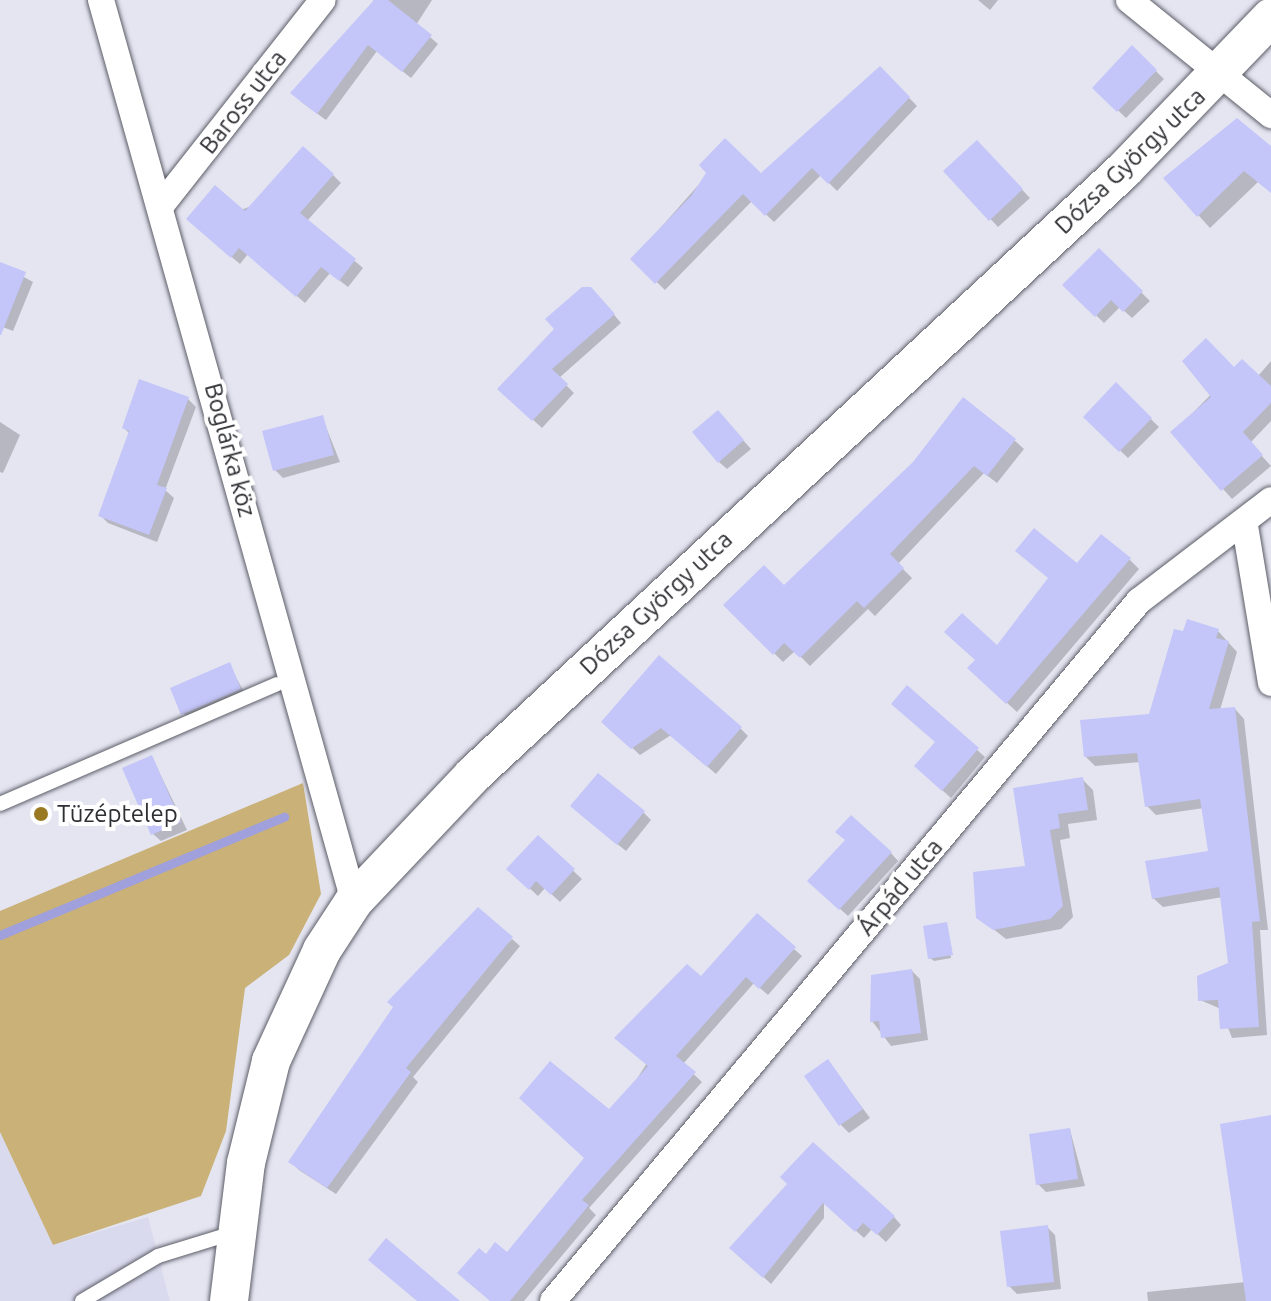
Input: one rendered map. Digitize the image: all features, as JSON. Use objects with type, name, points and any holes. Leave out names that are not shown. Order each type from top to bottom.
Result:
[{"type":"main road","name":"Dózsa György utca","points":[[229,1301],[236,1232],[271,1061],[322,950],[354,901],[473,775],[1221,75],[1271,17]]},
{"type":"street","name":"Boglárka köz","points":[[101,0],[163,203],[354,901]]},
{"type":"street","name":"Baross utca","points":[[163,203],[323,0]]},
{"type":"street","points":[[1129,0],[1271,115]]},
{"type":"street","name":"Árpád utca","points":[[553,1301],[1139,601],[1245,526],[1271,500]]},
{"type":"street","points":[[1245,526],[1271,683]]},
{"type":"lane","points":[[0,804],[277,684]]},
{"type":"lane","points":[[82,1301],[158,1256],[236,1232]]},
{"type":"shaded area","points":[[303,783],[321,894],[289,955],[245,988],[226,1131],[201,1196],[53,1245],[0,1132],[0,911]]},
{"type":"shaded area","points":[[0,1132],[53,1245],[148,1217],[170,1301],[0,1301]]},
{"type":"building","points":[[374,0],[388,0],[432,35],[402,72],[368,45],[317,114],[290,93]]},
{"type":"building","points":[[1132,45],[1157,70],[1117,112],[1092,88]]},
{"type":"building","points":[[880,66],[910,97],[828,184],[812,168],[765,216],[743,194],[655,284],[630,259],[691,196],[706,173],[699,165],[725,138],[761,173]]},
{"type":"building","points":[[1237,118],[1271,146],[1271,193],[1244,171],[1197,217],[1163,178]]},
{"type":"building","points":[[977,140],[1023,189],[989,221],[943,171]]},
{"type":"building","points":[[303,146],[334,174],[300,213],[356,259],[339,281],[321,267],[296,297],[239,248],[231,258],[186,219],[215,185],[245,211]]},
{"type":"building","points":[[1099,248],[1143,291],[1123,312],[1111,300],[1095,317],[1062,285]]},
{"type":"building","points":[[0,262],[26,272],[1,335],[0,335]]},
{"type":"building","points":[[582,287],[591,287],[615,314],[552,369],[568,384],[532,421],[497,389],[554,329],[545,319]]},
{"type":"building","points":[[1206,338],[1234,367],[1242,359],[1271,386],[1271,403],[1243,432],[1263,455],[1221,491],[1170,432],[1211,397],[1182,361]]},
{"type":"building","points":[[139,379],[189,397],[157,485],[167,488],[149,535],[98,516],[129,431],[122,428]]},
{"type":"building","points":[[1116,382],[1152,418],[1119,452],[1083,417]]},
{"type":"building","points":[[963,397],[1016,439],[987,476],[974,466],[890,554],[904,568],[864,608],[857,601],[800,658],[784,643],[773,655],[723,605],[764,565],[784,585],[913,462]]},
{"type":"building","points":[[718,410],[744,440],[718,463],[692,432]]},
{"type":"building","points":[[323,415],[334,455],[273,471],[262,431]]},
{"type":"building","points":[[1034,528],[1077,563],[1101,534],[1131,558],[1006,704],[967,668],[975,660],[944,632],[962,613],[997,645],[1048,578],[1015,551]]},
{"type":"building","points":[[1187,619],[1219,629],[1216,638],[1229,641],[1209,709],[1235,707],[1260,921],[1252,922],[1259,1027],[1220,1029],[1218,1000],[1198,1001],[1197,976],[1228,963],[1219,887],[1152,899],[1145,861],[1208,851],[1200,799],[1145,807],[1137,753],[1084,757],[1080,720],[1149,714],[1174,629],[1183,631]]},
{"type":"building","points":[[659,655],[742,727],[707,767],[661,728],[631,749],[601,722]]},
{"type":"building","points":[[230,662],[241,689],[181,715],[170,688]]},
{"type":"building","points":[[907,685],[979,748],[942,791],[914,766],[935,742],[891,704]]},
{"type":"building","points":[[152,755],[181,822],[151,835],[122,768]]},
{"type":"building","points":[[598,773],[645,811],[617,845],[570,806]]},
{"type":"building","points":[[1083,777],[1088,810],[1058,814],[1060,828],[1050,830],[1063,906],[1050,919],[993,930],[976,918],[973,872],[1025,866],[1013,788]]},
{"type":"building","points":[[851,815],[892,852],[839,910],[807,881],[845,840],[835,832]]},
{"type":"building","points":[[538,835],[575,869],[551,895],[536,881],[529,890],[506,869]]},
{"type":"building","points":[[478,907],[513,937],[406,1068],[411,1072],[327,1188],[288,1162],[393,1007],[387,1002]]},
{"type":"building","points":[[757,913],[796,947],[759,989],[746,977],[676,1056],[696,1072],[582,1200],[589,1205],[510,1301],[490,1301],[457,1273],[479,1248],[486,1254],[495,1242],[507,1252],[584,1158],[519,1098],[550,1061],[609,1109],[648,1066],[614,1038],[687,964],[701,976]]},
{"type":"building","points":[[947,922],[953,955],[928,959],[923,926]]},
{"type":"building","points":[[912,969],[921,1033],[881,1038],[879,1021],[870,1022],[871,975]]},
{"type":"building","points":[[828,1059],[863,1109],[839,1126],[804,1076]]},
{"type":"building","points":[[1271,1115],[1271,1301],[1246,1301],[1220,1124]]},
{"type":"building","points":[[1070,1128],[1078,1179],[1036,1185],[1029,1134]]},
{"type":"building","points":[[813,1142],[895,1216],[877,1235],[863,1223],[855,1232],[823,1203],[763,1278],[729,1248],[787,1184],[780,1177]]},
{"type":"building","points":[[1048,1225],[1054,1282],[1007,1287],[1000,1231]]},
{"type":"building","points":[[386,1238],[460,1301],[417,1301],[368,1260]]},
{"type":"waterway","points":[[0,935],[284,817]]},
{"type":"place","name":"Tüzéptelep","points":[[41,814]]}]
